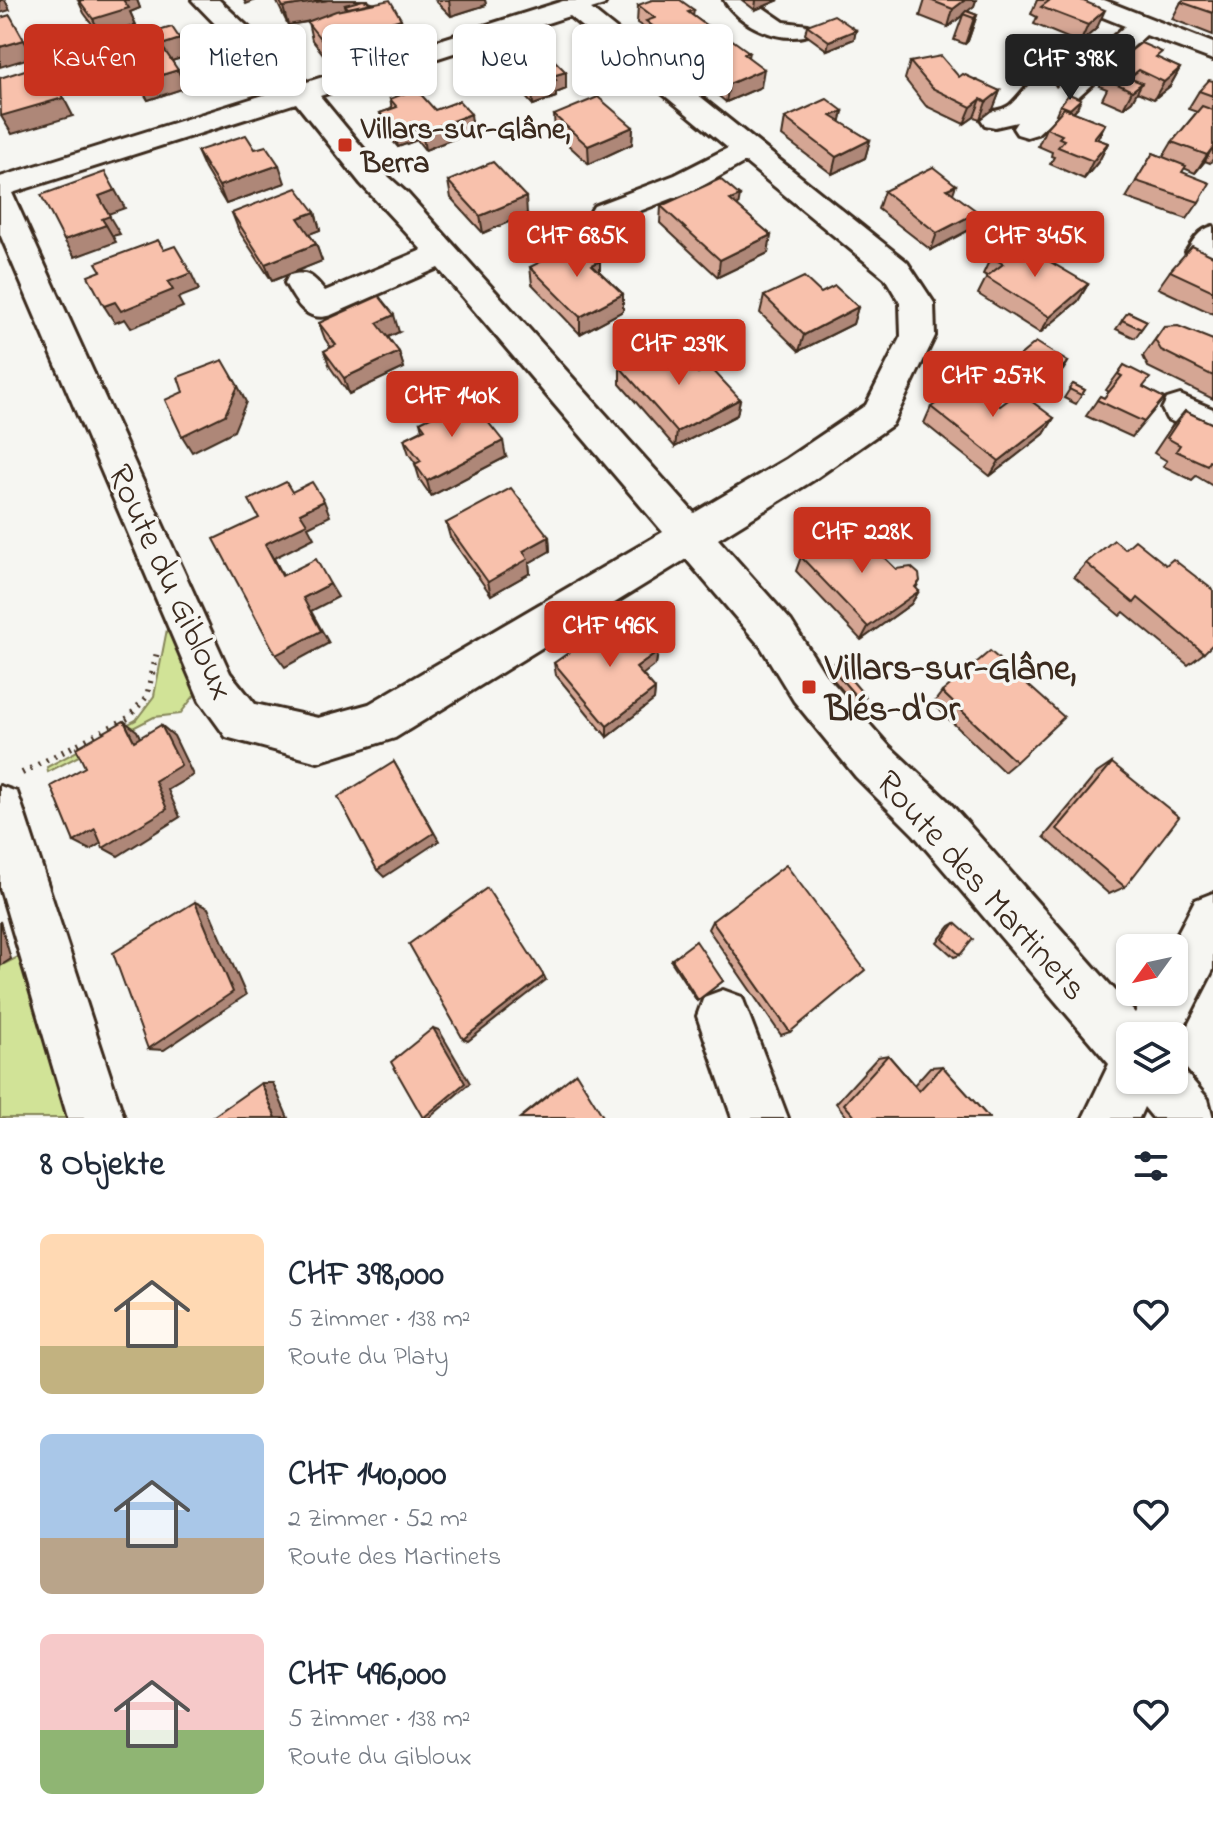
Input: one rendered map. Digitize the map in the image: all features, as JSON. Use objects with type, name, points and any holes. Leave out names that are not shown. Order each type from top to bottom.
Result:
[{"type":"street","name":"Route des Martinets","points":[[204,0],[230,24]]},
{"type":"street","points":[[736,0],[778,30],[799,30]]},
{"type":"street","points":[[1082,0],[1213,52]]},
{"type":"street","points":[[0,187],[388,78],[584,3]]},
{"type":"street","name":"Route du Gibloux","points":[[0,199],[215,687],[242,722],[318,740],[379,723],[799,470],[879,415],[918,336],[917,303],[896,270],[748,149],[584,3]]},
{"type":"street","points":[[1027,128],[1143,24]]},
{"type":"street","points":[[995,119],[1017,114],[1036,91],[1050,89],[1066,93]]},
{"type":"street","name":"Route des Martinets","points":[[304,96],[371,177],[397,201],[776,634],[809,687],[872,761],[931,818],[1116,1032]]},
{"type":"street","points":[[222,146],[307,99]]},
{"type":"street","points":[[27,156],[70,149],[84,152],[91,159]]},
{"type":"street","points":[[605,213],[686,182],[748,149]]},
{"type":"street","points":[[301,283],[319,307],[442,254]]},
{"type":"street","points":[[1180,409],[1213,426]]},
{"type":"street","points":[[6,793],[96,1118]]},
{"type":"street","points":[[1188,965],[1213,918]]},
{"type":"street","points":[[723,1016],[760,1118]]},
{"type":"street","points":[[1111,1118],[1122,1094]]},
{"type":"street","points":[[1169,1094],[1189,1118]]},
{"type":"path","points":[[6,793],[128,718],[147,696],[159,640]]},
{"type":"green space","points":[[168,624],[197,692],[180,714],[154,717],[48,772],[47,767],[136,720],[154,696]]},
{"type":"green space","points":[[24,954],[71,1118],[0,1118],[0,966]]},
{"type":"building","points":[[79,0],[123,0],[129,8],[93,19]]},
{"type":"building","points":[[279,0],[328,0],[283,7]]},
{"type":"building","points":[[363,0],[372,3],[348,8],[345,5]]},
{"type":"building","points":[[390,0],[401,19],[384,24],[322,24],[322,41],[307,22],[336,11]]},
{"type":"building","points":[[652,0],[680,0],[694,10],[688,12],[704,24],[650,24],[646,21],[655,18],[638,5]]},
{"type":"building","points":[[930,0],[965,0],[953,9]]},
{"type":"building","points":[[1047,0],[1081,0],[1105,10],[1088,25],[1041,7]]},
{"type":"building","points":[[1213,0],[1213,13],[1181,2]]},
{"type":"building","points":[[966,11],[977,15],[974,18],[963,14]]},
{"type":"building","points":[[10,15],[24,40],[0,47],[0,18]]},
{"type":"building","points":[[834,15],[856,30],[829,41],[807,25]]},
{"type":"building","points":[[172,27],[180,39],[164,44],[164,29]]},
{"type":"building","points":[[733,40],[749,52],[744,54],[764,69],[733,82]]},
{"type":"building","points":[[1141,43],[1162,52],[1156,57],[1180,68],[1164,82],[1139,70],[1129,78],[1142,83],[1132,91],[1111,81],[1120,74],[1108,68]]},
{"type":"building","points":[[164,49],[178,70],[164,74]]},
{"type":"building","points":[[941,56],[959,77],[963,74],[1000,91],[986,102],[981,99],[971,107],[932,88],[910,62]]},
{"type":"building","points":[[556,62],[566,72],[556,75]]},
{"type":"building","points":[[24,70],[24,96],[63,98],[1,116],[0,78]]},
{"type":"building","points":[[1209,80],[1213,81],[1213,96],[1199,91]]},
{"type":"building","points":[[1069,94],[1081,99],[1070,109],[1060,105]]},
{"type":"building","points":[[422,96],[435,110],[459,101],[471,114],[422,132],[413,122],[394,129],[380,113],[397,107],[390,99]]},
{"type":"building","points":[[598,97],[633,127],[588,146],[554,115]]},
{"type":"building","points":[[827,99],[843,111],[831,116],[870,140],[836,157],[785,118]]},
{"type":"building","points":[[1202,106],[1213,110],[1213,147],[1207,155],[1172,142]]},
{"type":"building","points":[[1064,108],[1105,124],[1094,138],[1108,143],[1093,161],[1058,147],[1064,140],[1059,138],[1062,135],[1046,128]]},
{"type":"building","points":[[246,135],[255,149],[266,146],[279,165],[219,186],[197,151]]},
{"type":"building","points":[[1153,153],[1186,166],[1182,172],[1210,183],[1199,202],[1136,181]]},
{"type":"building","points":[[493,162],[526,197],[480,216],[448,181]]},
{"type":"building","points":[[933,167],[956,185],[947,189],[978,212],[937,233],[884,191]]},
{"type":"building","points":[[105,172],[115,190],[99,196],[110,216],[102,219],[106,225],[64,240],[41,195]]},
{"type":"building","points":[[720,179],[740,196],[730,200],[771,235],[720,260],[661,206]]},
{"type":"building","points":[[297,188],[315,212],[298,218],[316,244],[265,264],[232,213]]},
{"type":"building","points":[[158,240],[164,250],[175,246],[191,273],[168,282],[173,290],[121,311],[115,302],[104,306],[88,276],[101,271],[96,263]]},
{"type":"building","points":[[1013,240],[1088,284],[1050,317],[986,277],[1003,264],[991,257]]},
{"type":"building","points":[[580,242],[600,261],[592,265],[623,294],[580,317],[530,267]]},
{"type":"building","points":[[1192,246],[1213,256],[1213,291],[1170,271]]},
{"type":"building","points":[[804,277],[821,293],[835,286],[858,307],[804,335],[764,296]]},
{"type":"building","points":[[379,296],[394,315],[377,323],[399,352],[344,378],[324,351],[336,345],[319,323]]},
{"type":"building","points":[[1128,312],[1147,321],[1141,329],[1122,320]]},
{"type":"building","points":[[1178,326],[1213,340],[1213,376],[1161,350],[1155,340],[1164,327]]},
{"type":"building","points":[[1036,342],[1068,362],[1049,379],[1017,358]]},
{"type":"building","points":[[670,343],[698,373],[710,367],[740,399],[677,432],[620,367]]},
{"type":"building","points":[[223,360],[238,386],[225,415],[182,436],[165,400],[183,392],[178,377]]},
{"type":"building","points":[[1124,365],[1150,378],[1143,387],[1164,398],[1144,422],[1097,400],[1100,396],[1104,398],[1122,376],[1118,374]]},
{"type":"building","points":[[967,382],[1000,406],[1019,392],[1054,418],[999,461],[931,407]]},
{"type":"building","points":[[1073,384],[1085,390],[1081,395],[1069,389]]},
{"type":"building","points":[[469,398],[503,441],[427,481],[415,464],[421,461],[404,439],[425,429],[420,422]]},
{"type":"building","points":[[1185,411],[1213,424],[1213,463],[1209,461],[1207,465],[1176,451],[1180,445],[1167,438]]},
{"type":"building","points":[[286,482],[292,492],[312,482],[324,501],[300,513],[307,524],[265,544],[282,576],[316,559],[330,584],[303,598],[321,631],[276,655],[214,539],[259,518],[249,500]]},
{"type":"building","points":[[511,488],[549,537],[523,551],[528,559],[488,582],[446,523]]},
{"type":"building","points":[[850,524],[896,569],[911,567],[919,574],[920,581],[915,587],[919,591],[868,627],[801,557]]},
{"type":"building","points":[[1114,540],[1125,549],[1135,540],[1166,565],[1173,559],[1213,590],[1213,644],[1204,653],[1138,598],[1134,603],[1086,563]]},
{"type":"building","points":[[623,614],[658,652],[636,668],[655,689],[607,726],[554,663]]},
{"type":"building","points":[[990,651],[1064,717],[1016,762],[942,692]]},
{"type":"building","points":[[836,662],[866,697],[860,701],[830,666]]},
{"type":"building","points":[[124,721],[134,741],[161,725],[181,765],[155,781],[167,809],[103,848],[95,829],[74,842],[51,786],[85,767],[76,748]]},
{"type":"building","points":[[394,762],[434,833],[377,870],[338,797]]},
{"type":"building","points":[[1112,763],[1179,817],[1125,887],[1057,829]]},
{"type":"building","points":[[786,865],[865,970],[790,1032],[712,921]]},
{"type":"building","points":[[487,888],[544,976],[463,1039],[409,944]]},
{"type":"building","points":[[195,902],[233,992],[148,1049],[113,953]]},
{"type":"building","points":[[955,923],[973,939],[960,955],[943,939]]},
{"type":"building","points":[[696,941],[723,981],[698,1000],[672,959]]},
{"type":"building","points":[[433,1028],[465,1083],[423,1118],[391,1062]]},
{"type":"building","points":[[888,1055],[919,1091],[942,1066],[989,1118],[856,1118],[844,1104]]},
{"type":"building","points":[[576,1073],[604,1118],[520,1118]]},
{"type":"building","points":[[261,1083],[276,1118],[211,1118]]},
{"type":"place","name":"Villars-sur-Glâne, Berra","points":[[345,145]]},
{"type":"place","name":"Villars-sur-Glâne, Blés-d'Or","points":[[809,687]]}]
